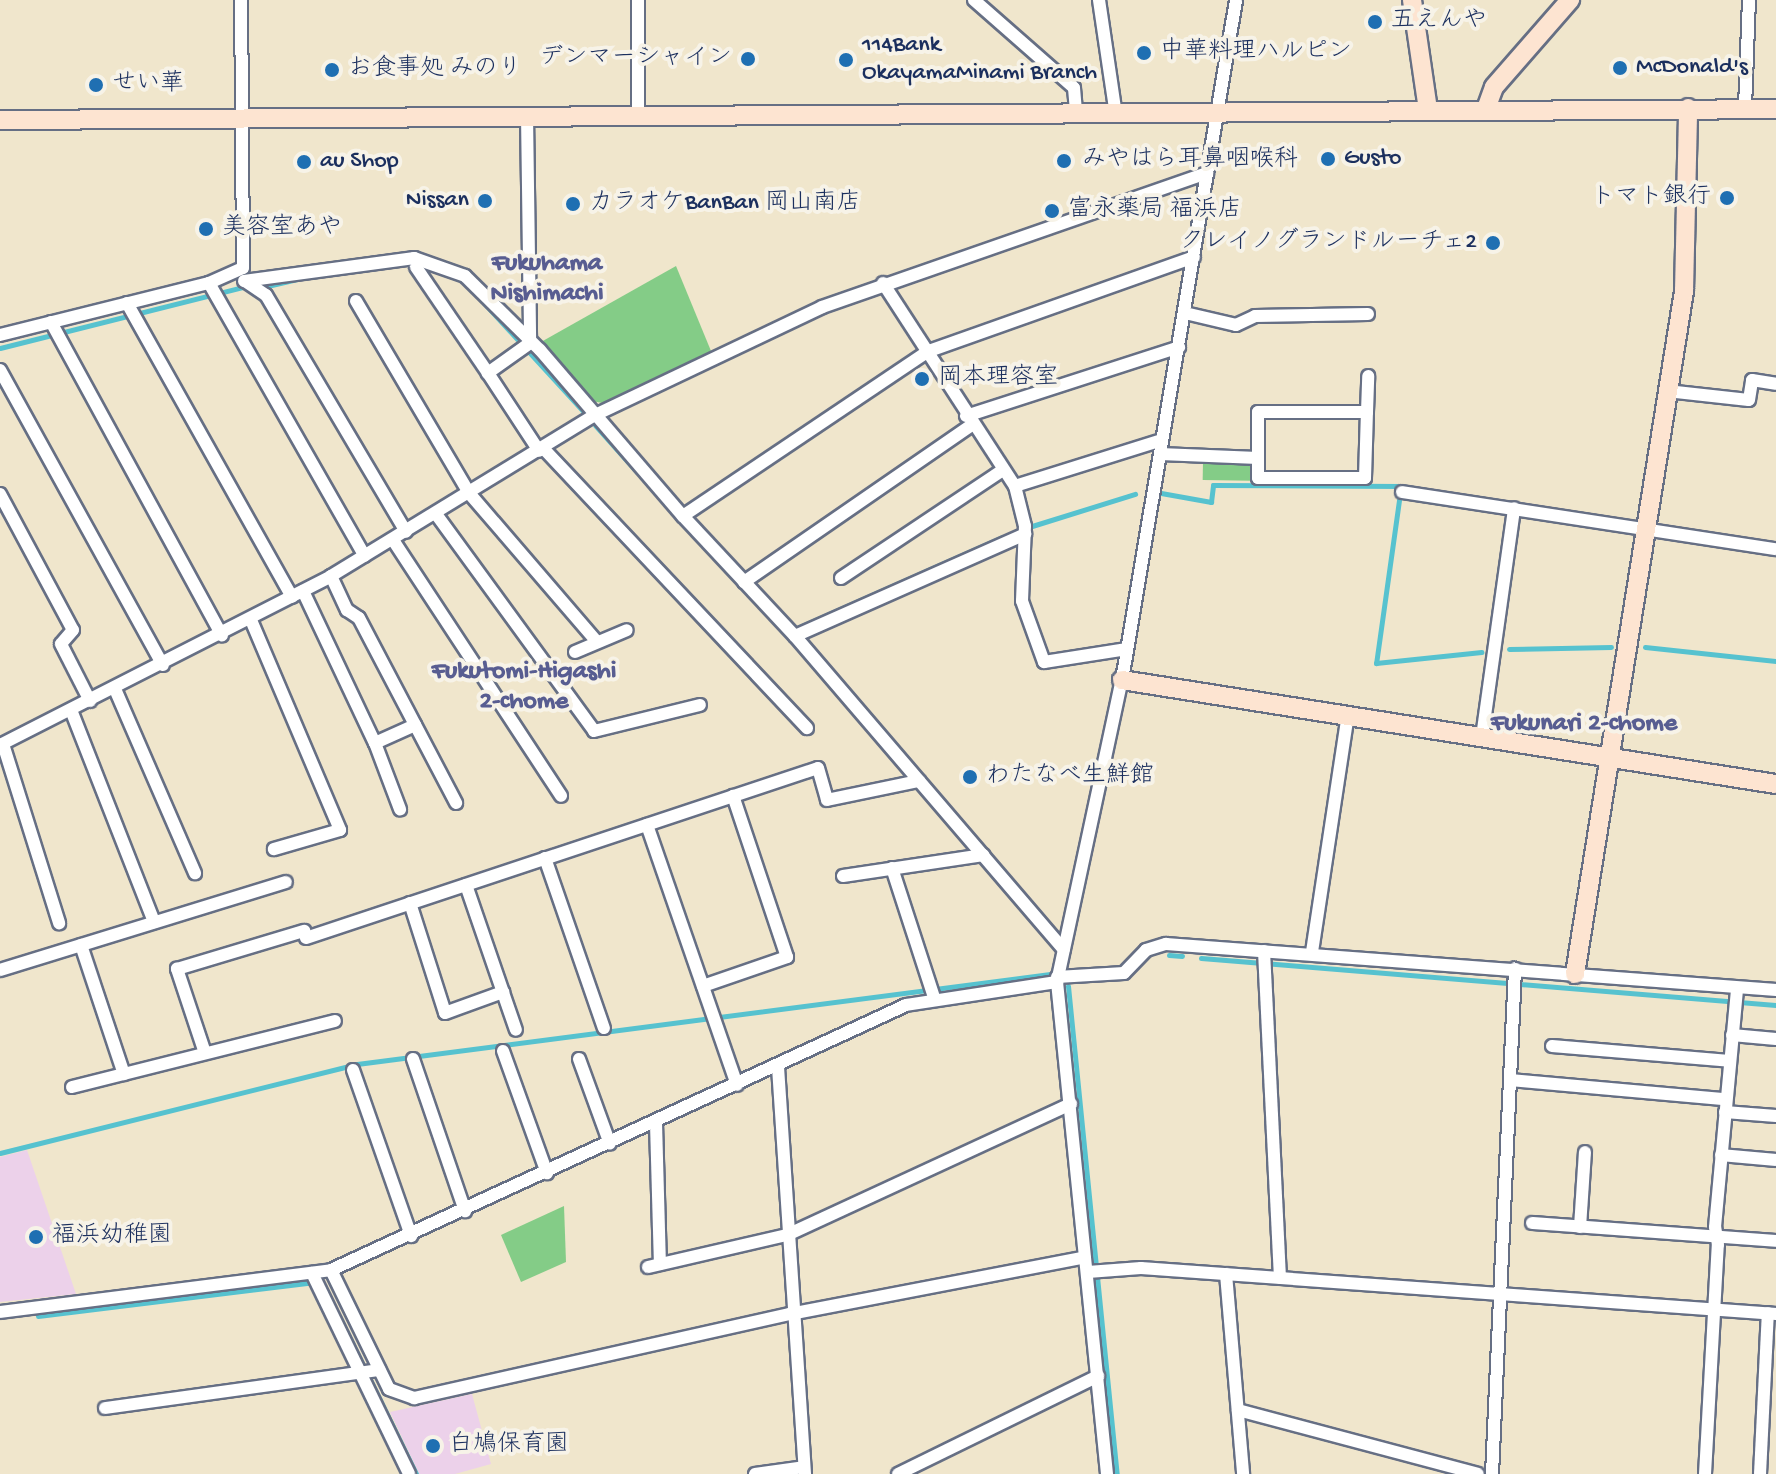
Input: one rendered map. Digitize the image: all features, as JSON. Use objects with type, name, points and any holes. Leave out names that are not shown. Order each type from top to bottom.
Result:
[{"type":"street","points":[[240,278],[245,259],[241,0]]},
{"type":"street","points":[[638,0],[638,114]]},
{"type":"street","points":[[974,0],[1074,88],[1076,110]]},
{"type":"street","points":[[1099,0],[1115,109]]},
{"type":"street","points":[[1107,1474],[1098,1376],[1095,1271],[1085,1257],[1057,980],[1122,680],[1236,0]]},
{"type":"street","points":[[1412,0],[1428,110]]},
{"type":"street","points":[[1486,109],[1494,87],[1570,0]]},
{"type":"street","points":[[1745,108],[1749,0]]},
{"type":"street","points":[[1575,974],[1688,252],[1688,108]]},
{"type":"street","points":[[0,120],[1115,109],[1776,109]]},
{"type":"street","points":[[527,115],[527,346]]},
{"type":"street","points":[[59,923],[2,744],[222,635],[331,576],[595,415],[883,283],[1207,173]]},
{"type":"street","points":[[683,516],[929,351],[1194,257]]},
{"type":"street","points":[[0,335],[55,329],[213,290],[240,278],[373,259],[422,258],[465,276],[795,636],[1064,950]]},
{"type":"street","points":[[416,267],[541,449],[807,728]]},
{"type":"street","points":[[240,278],[266,295],[406,532]]},
{"type":"street","points":[[883,283],[929,351],[969,421],[1015,486],[1025,534],[1022,601],[1044,662],[1127,649]]},
{"type":"street","points":[[213,290],[365,556]]},
{"type":"street","points":[[356,301],[469,493],[597,642]]},
{"type":"street","points":[[130,310],[298,594],[375,743],[400,809]]},
{"type":"street","points":[[1185,313],[1236,325],[1255,316],[1368,314]]},
{"type":"street","points":[[55,329],[222,635]]},
{"type":"street","points":[[488,373],[527,346]]},
{"type":"street","points":[[744,582],[969,421],[1179,347]]},
{"type":"street","points":[[0,370],[163,665]]},
{"type":"street","points":[[1367,412],[1258,412],[1258,478],[1365,478],[1367,412],[1368,376]]},
{"type":"street","points":[[1667,391],[1749,400],[1752,380],[1776,384]]},
{"type":"street","points":[[1015,486],[1162,440]]},
{"type":"street","points":[[1160,454],[1258,458]]},
{"type":"street","points":[[841,578],[1003,470]]},
{"type":"street","points":[[1402,492],[1776,549]]},
{"type":"street","points":[[0,494],[73,630],[61,644],[90,701]]},
{"type":"street","points":[[1482,737],[1514,508]]},
{"type":"street","points":[[436,514],[594,731],[700,705]]},
{"type":"street","points":[[795,636],[1025,534]]},
{"type":"street","points":[[393,540],[561,796]]},
{"type":"street","points":[[331,576],[347,610],[359,618],[456,803]]},
{"type":"street","points":[[251,620],[340,830],[274,849]]},
{"type":"street","points":[[575,652],[627,630]]},
{"type":"street","points":[[1122,680],[1776,784]]},
{"type":"street","points":[[115,689],[195,873]]},
{"type":"street","points":[[71,710],[154,922]]},
{"type":"street","points":[[1312,952],[1348,715]]},
{"type":"street","points":[[375,743],[415,725]]},
{"type":"street","points":[[205,1053],[177,969],[410,903],[818,768],[827,800],[919,781]]},
{"type":"street","points":[[703,986],[787,957],[733,796]]},
{"type":"street","points":[[647,825],[737,1085]]},
{"type":"street","points":[[843,876],[983,855]]},
{"type":"street","points":[[545,858],[604,1028]]},
{"type":"street","points":[[892,868],[932,991]]},
{"type":"street","points":[[0,970],[286,882]]},
{"type":"street","points":[[466,885],[516,1030]]},
{"type":"street","points":[[410,903],[445,1013],[503,992]]},
{"type":"street","points":[[0,1312],[314,1279],[778,1067],[932,991],[1124,973],[1146,950],[1166,944],[1264,959],[1312,952],[1514,978],[1575,974],[1736,996],[1776,990]]},
{"type":"street","points":[[81,945],[124,1074]]},
{"type":"street","points":[[1264,959],[1280,1278]]},
{"type":"street","points":[[1492,1474],[1514,978]]},
{"type":"street","points":[[1705,1474],[1721,1155],[1736,996]]},
{"type":"street","points":[[72,1087],[335,1021]]},
{"type":"street","points":[[1732,1035],[1776,1039]]},
{"type":"street","points":[[1552,1046],[1729,1061]]},
{"type":"street","points":[[503,1051],[547,1173]]},
{"type":"street","points":[[413,1059],[465,1211]]},
{"type":"street","points":[[579,1059],[610,1144]]},
{"type":"street","points":[[755,1474],[805,1471],[790,1314],[778,1067]]},
{"type":"street","points":[[353,1070],[411,1236]]},
{"type":"street","points":[[1510,1080],[1725,1105],[1776,1116]]},
{"type":"street","points":[[656,1123],[654,1266],[787,1235],[1071,1104]]},
{"type":"street","points":[[1580,1227],[1585,1152]]},
{"type":"street","points":[[1721,1155],[1776,1160]]},
{"type":"street","points":[[1532,1223],[1776,1241]]},
{"type":"street","points":[[314,1279],[368,1372],[389,1389],[414,1398],[790,1314],[1085,1257]]},
{"type":"street","points":[[331,1270],[409,1474]]},
{"type":"street","points":[[1095,1271],[1226,1274],[1772,1314],[1760,1474]]},
{"type":"street","points":[[1226,1274],[1243,1474]]},
{"type":"street","points":[[105,1408],[368,1372]]},
{"type":"street","points":[[898,1474],[1098,1376]]},
{"type":"street","points":[[1238,1410],[1478,1474]]},
{"type":"shaded area","points":[[27,1150],[76,1294],[0,1302],[0,1157]]},
{"type":"shaded area","points":[[472,1394],[491,1464],[455,1474],[419,1474],[390,1412]]},
{"type":"green space","points":[[676,266],[711,351],[602,403],[592,401],[541,342]]},
{"type":"green space","points":[[1203,461],[1252,462],[1252,481],[1203,480]]},
{"type":"green space","points":[[564,1206],[566,1262],[521,1282],[501,1235]]},
{"type":"waterway","points":[[263,287],[297,279]]},
{"type":"waterway","points":[[0,348],[242,287]]},
{"type":"waterway","points":[[484,303],[583,411]]},
{"type":"waterway","points":[[595,425],[637,472]]},
{"type":"waterway","points":[[1161,493],[1211,502],[1213,485],[1401,486],[1376,663],[1481,652]]},
{"type":"waterway","points":[[1032,526],[1135,494]]},
{"type":"waterway","points":[[797,628],[1002,537]]},
{"type":"waterway","points":[[1509,649],[1611,647]]},
{"type":"waterway","points":[[1645,647],[1776,661]]},
{"type":"waterway","points":[[1169,955],[1182,956]]},
{"type":"waterway","points":[[1201,958],[1776,1005]]},
{"type":"waterway","points":[[0,1153],[357,1064],[1050,974]]},
{"type":"waterway","points":[[1068,986],[1117,1474]]},
{"type":"waterway","points":[[38,1316],[315,1282]]},
{"type":"waterway","points":[[339,1316],[416,1474]]},
{"type":"place","name":"五えんや","points":[[1375,22]]},
{"type":"place","name":"中華料理ハルピン","points":[[1144,53]]},
{"type":"place","name":"デンマーシャイン","points":[[748,59]]},
{"type":"place","name":"114Bank OkayamaMinami Branch","points":[[846,60]]},
{"type":"place","name":"McDonald's","points":[[1620,68]]},
{"type":"place","name":"お食事処 みのり","points":[[332,70]]},
{"type":"place","name":"せい華","points":[[96,85]]},
{"type":"place","name":"Gusto","points":[[1328,159]]},
{"type":"place","name":"みやはら耳鼻咽喉科","points":[[1064,161]]},
{"type":"place","name":"au Shop","points":[[304,162]]},
{"type":"place","name":"トマト銀行","points":[[1727,198]]},
{"type":"place","name":"Nissan","points":[[485,201]]},
{"type":"place","name":"カラオケBanBan 岡山南店","points":[[573,204]]},
{"type":"place","name":"富永薬局 福浜店","points":[[1052,211]]},
{"type":"place","name":"美容室あや","points":[[206,229]]},
{"type":"place","name":"クレイノグランドルーチェ2","points":[[1493,243]]},
{"type":"place","name":"岡本理容室","points":[[922,379]]},
{"type":"place","name":"わたなべ生鮮館","points":[[970,777]]},
{"type":"place","name":"福浜幼稚園","points":[[36,1237]]},
{"type":"place","name":"白鳩保育園","points":[[433,1446]]},
{"type":"district","name":"Fukuhama Nishimachi","points":[[547,280]]},
{"type":"district","name":"Fukutomi-Higashi 2-chome","points":[[524,688]]},
{"type":"district","name":"Fukunari 2-chome","points":[[1584,725]]}]
